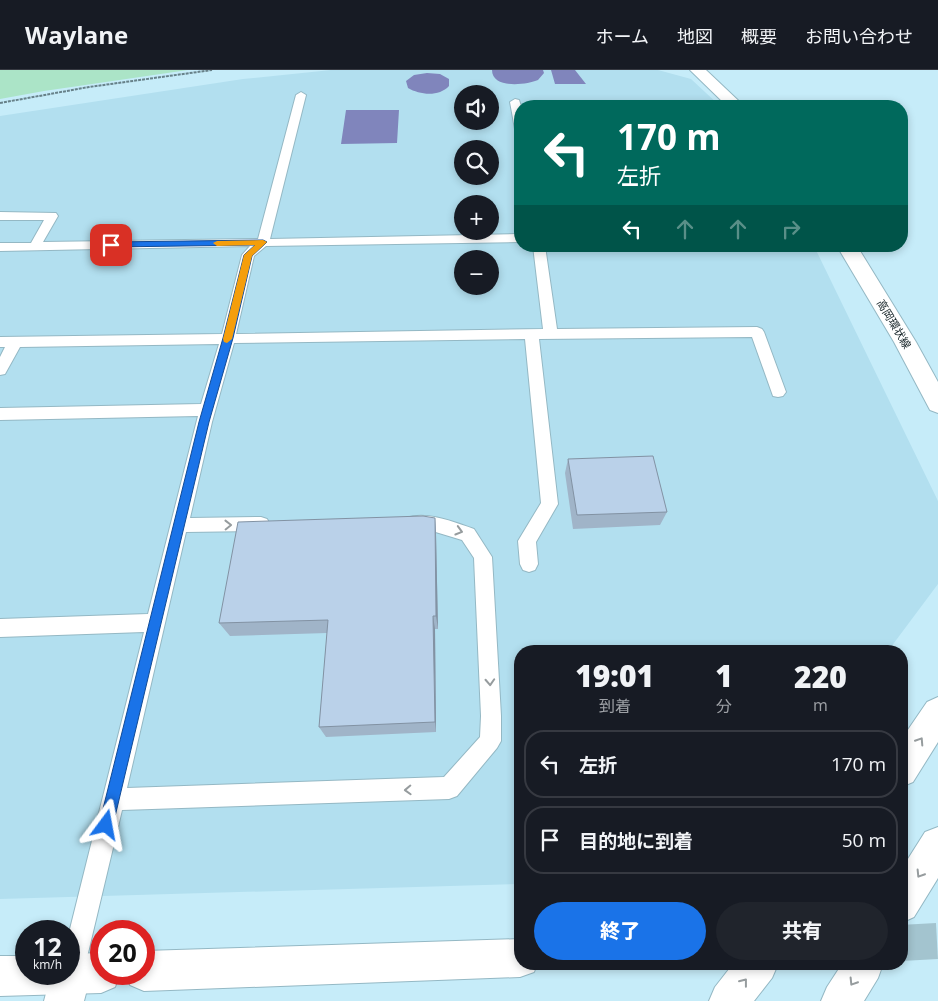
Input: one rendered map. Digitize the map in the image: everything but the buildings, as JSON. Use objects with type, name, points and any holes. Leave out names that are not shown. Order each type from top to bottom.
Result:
[{"type":"main road","points":[[697,70],[730,100]]},
{"type":"main road","name":"高岡環状線","points":[[851,252],[938,404]]},
{"type":"main road","points":[[908,759],[938,713]]},
{"type":"main road","points":[[908,893],[938,845]]},
{"type":"main road","points":[[155,971],[514,958]]},
{"type":"main road","points":[[729,1001],[753,970]]},
{"type":"main road","points":[[842,1001],[860,970]]},
{"type":"main road","points":[[0,976],[15,977]]},
{"type":"lane","points":[[80,976],[112,799],[207,410],[228,338],[248,255],[263,242],[301,95]]},
{"type":"lane","points":[[0,216],[52,216],[35,246]]},
{"type":"lane","points":[[0,247],[514,238]]},
{"type":"lane","points":[[540,252],[551,334]]},
{"type":"lane","points":[[0,342],[757,332],[778,392]]},
{"type":"lane","points":[[529,564],[527,541],[550,504],[531,334]]},
{"type":"lane","points":[[0,370],[15,342]]},
{"type":"lane","points":[[0,414],[207,410]]},
{"type":"lane","points":[[112,799],[449,788],[490,741],[498,717],[490,561],[468,534],[429,523],[391,523]]},
{"type":"lane","points":[[179,525],[275,524]]},
{"type":"lane","points":[[0,628],[155,623]]},
{"type":"path","points":[[0,103],[89,87],[212,70]]},
{"type":"shaded area","points":[[331,70],[658,70],[691,79],[714,100],[514,100],[514,252],[817,252],[938,501],[938,584],[892,645],[514,645],[514,884],[0,899],[0,116],[243,79]]},
{"type":"green space","points":[[0,70],[188,70],[0,99]]},
{"type":"water","points":[[492,70],[543,70],[544,73],[538,80],[533,82],[511,84],[498,80],[493,76]]},
{"type":"water","points":[[551,70],[575,70],[586,84],[555,84]]},
{"type":"water","points":[[440,74],[449,79],[449,86],[440,92],[429,94],[408,88],[406,81],[414,75]]},
{"type":"water","points":[[346,110],[399,110],[397,143],[341,144]]},
{"type":"tunnel","points":[[908,943],[938,941]]},
{"type":"slow traffic","points":[[217,243],[263,242],[248,255],[227,339]]},
{"type":"route","points":[[106,825],[204,422],[228,338],[248,255],[263,242],[111,245]]}]
